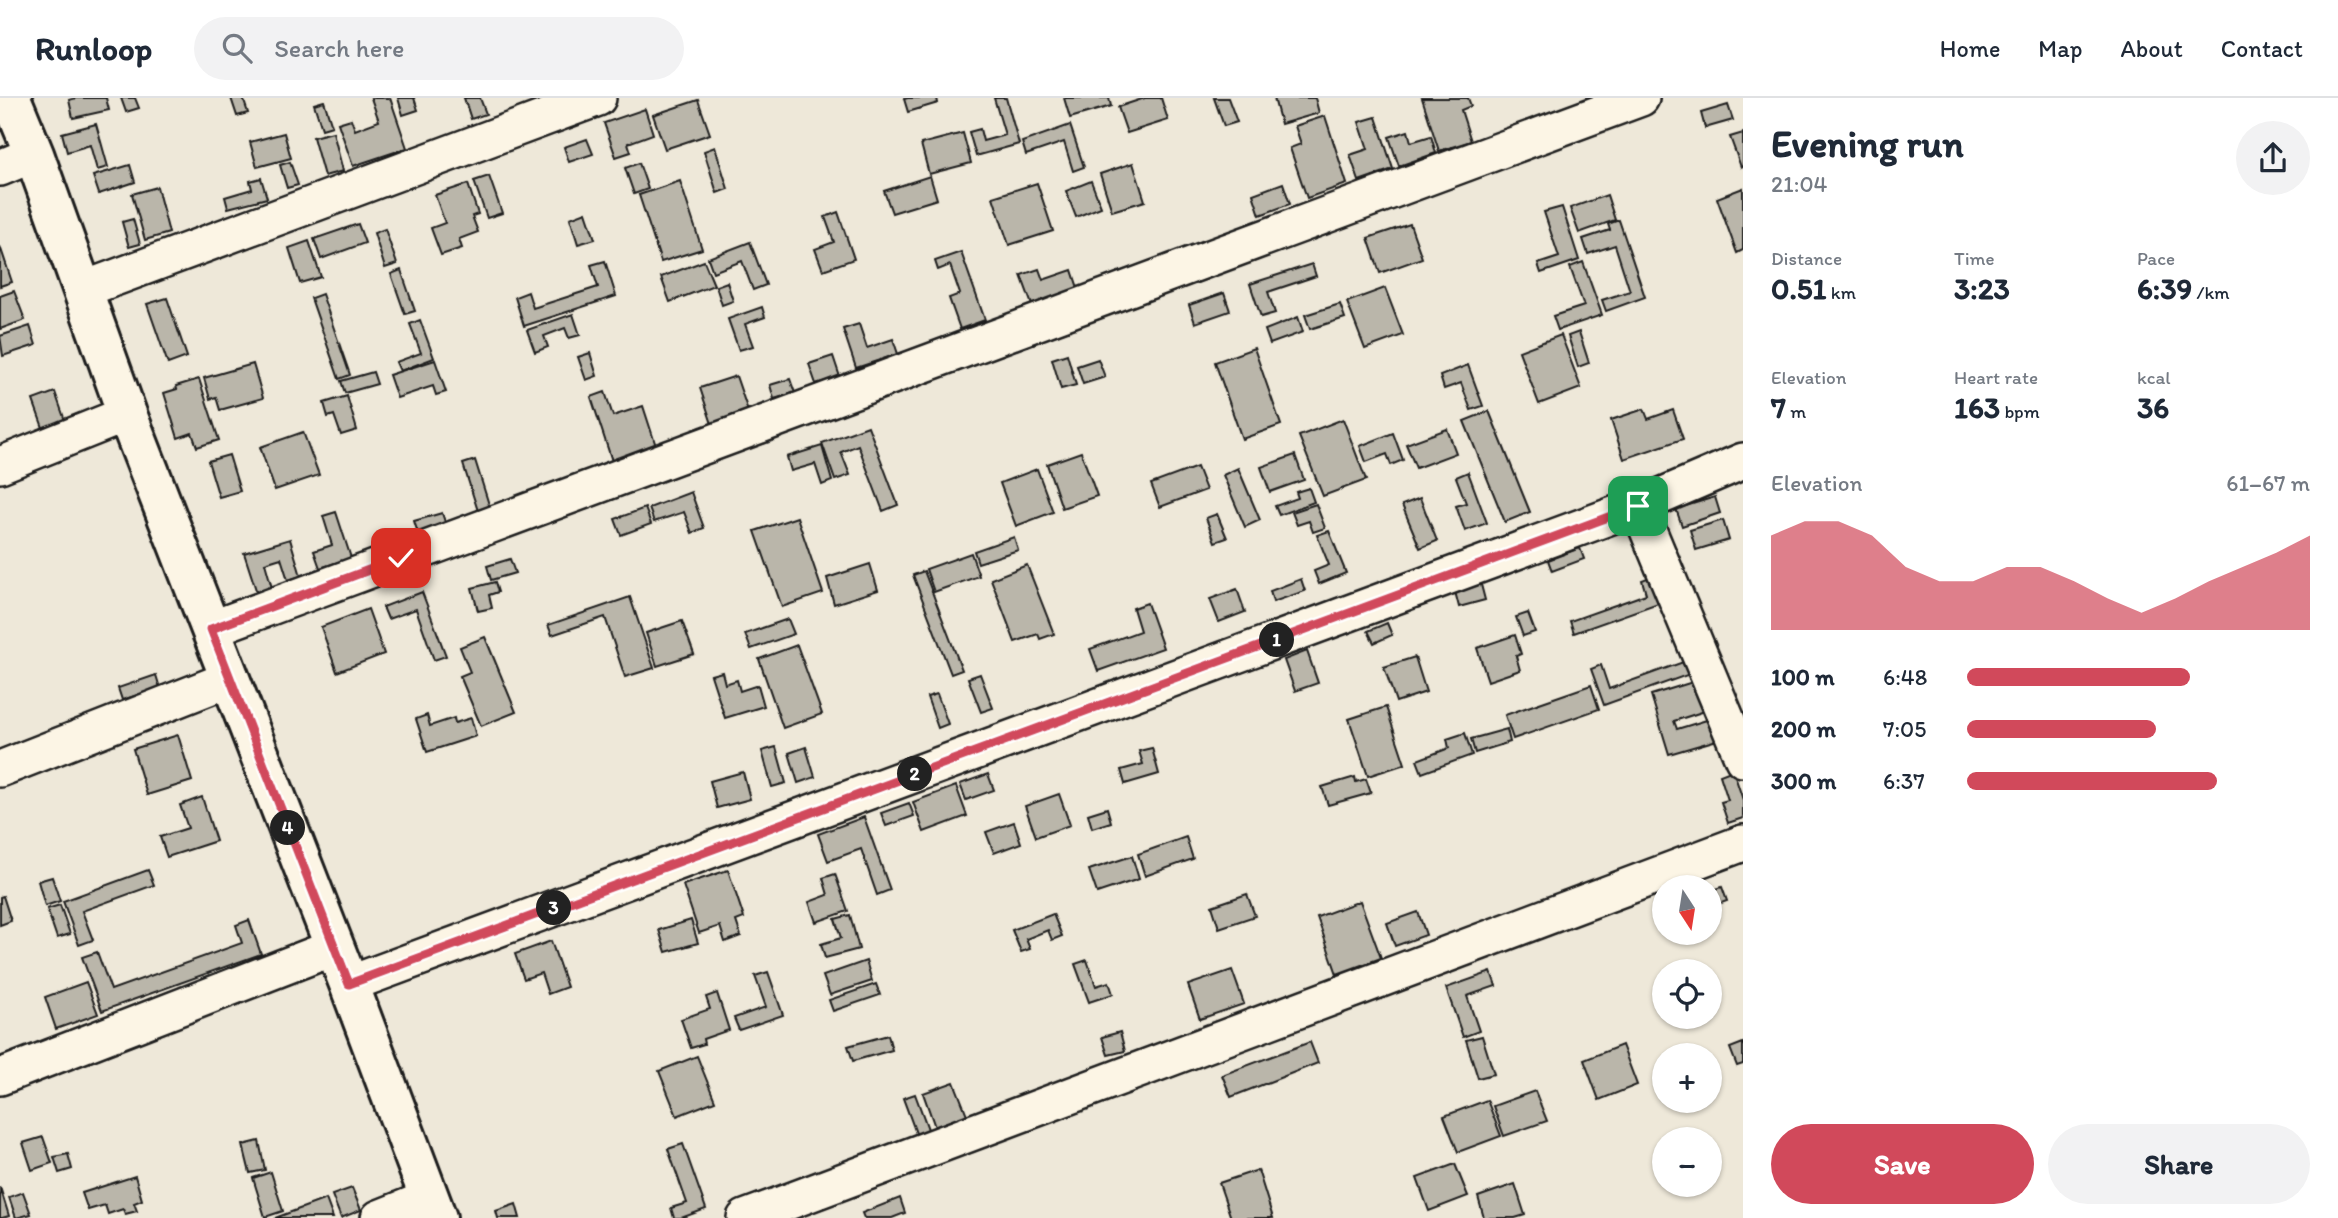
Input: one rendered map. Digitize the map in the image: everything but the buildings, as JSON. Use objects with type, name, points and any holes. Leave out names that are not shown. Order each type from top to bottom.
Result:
[{"type":"main road","points":[[11,98],[17,161],[82,290],[127,414],[335,947],[433,1208]]},
{"type":"street","points":[[82,290],[598,98]]},
{"type":"street","points":[[211,629],[1641,98]]},
{"type":"street","points":[[0,466],[127,414]]},
{"type":"street","points":[[349,984],[1638,506],[1743,461]]},
{"type":"street","points":[[1638,506],[1743,759]]},
{"type":"street","points":[[0,769],[229,679]]},
{"type":"street","points":[[745,1218],[1743,843]]},
{"type":"street","points":[[0,1077],[335,947]]},
{"type":"street","points":[[379,1218],[433,1208]]},
{"type":"route","points":[[401,558],[211,629],[349,984],[1638,506]]}]
